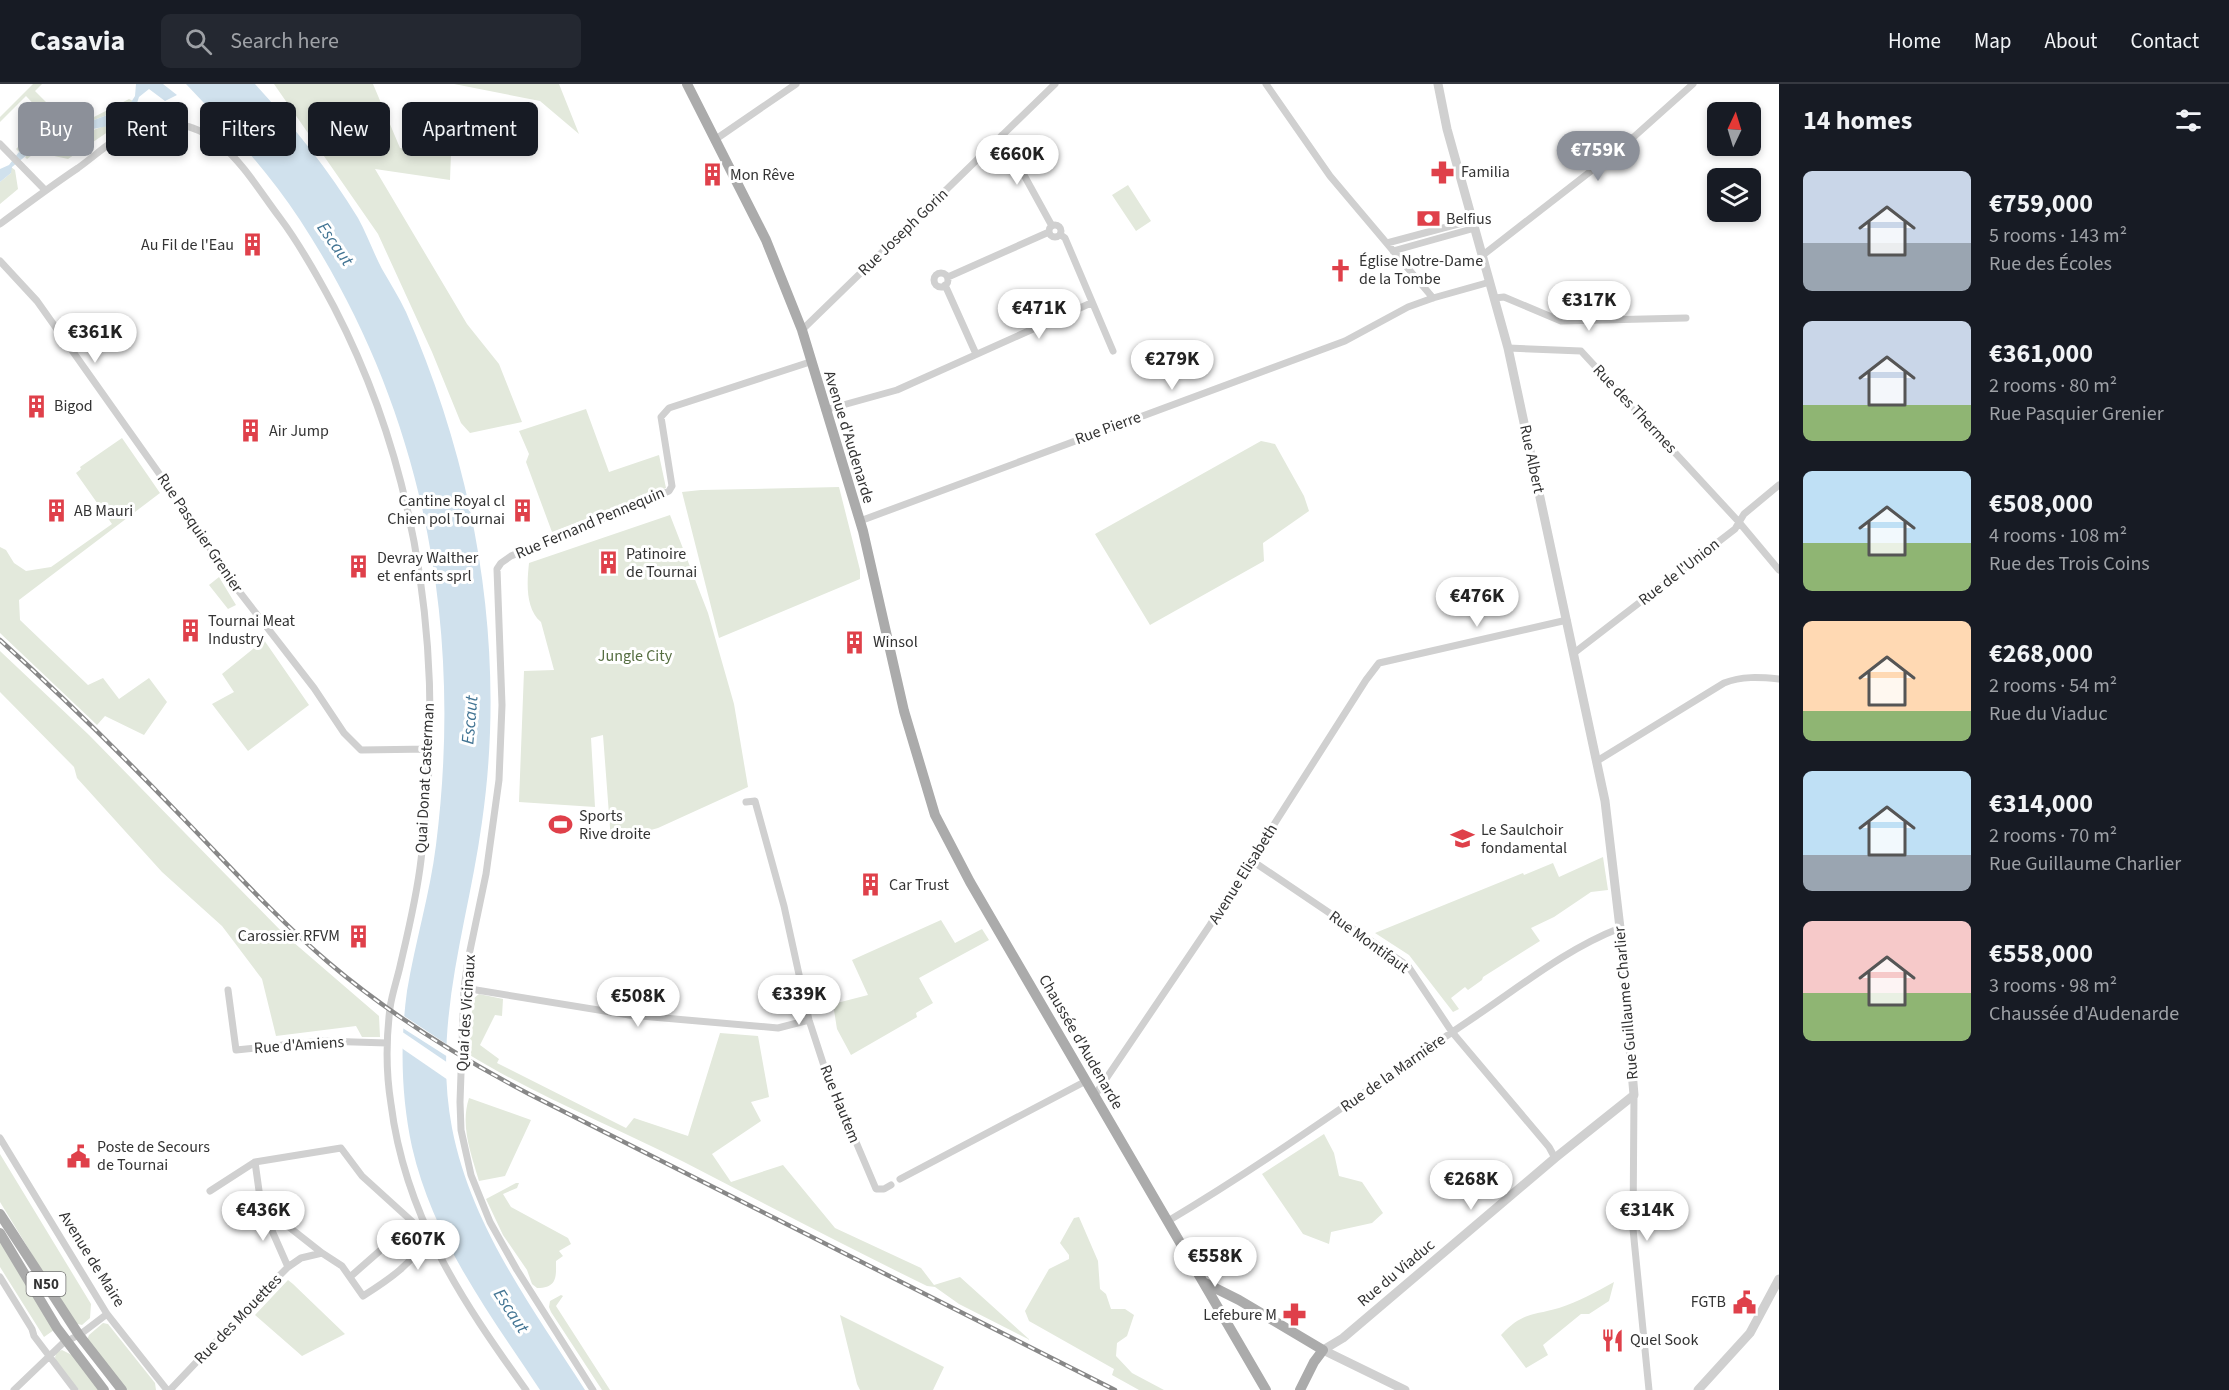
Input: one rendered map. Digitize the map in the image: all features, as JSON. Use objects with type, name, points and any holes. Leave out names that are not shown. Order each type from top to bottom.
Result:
[{"type":"main road","name":"Avenue d'Audenarde","points":[[687,84],[766,240],[802,330],[860,521],[904,711],[935,815]]},
{"type":"main road","name":"Chaussée d'Audenarde","points":[[935,815],[970,882],[1266,1390]]},
{"type":"main road","name":"N50","points":[[0,1214],[79,1335],[122,1390]]},
{"type":"main road","name":"N50","points":[[0,1233],[67,1342],[104,1390]]},
{"type":"main road","points":[[1204,1283],[1231,1296],[1323,1350]]},
{"type":"main road","name":"Rue du Viaduc","points":[[1300,1390],[1314,1362],[1323,1350]]},
{"type":"street","points":[[716,140],[796,84]]},
{"type":"street","points":[[1266,84],[1330,176],[1432,298]]},
{"type":"street","name":"Rue Albert","points":[[1438,84],[1447,129],[1508,348],[1567,620]]},
{"type":"street","points":[[1482,255],[1627,143],[1693,84]]},
{"type":"street","name":"Rue Joseph Gorin","points":[[802,330],[1052,85]]},
{"type":"street","name":"Quai Donat Casterman","points":[[0,224],[132,130],[153,124],[173,123],[191,127],[222,145],[245,170],[287,227],[351,340],[394,453],[416,543],[429,651],[430,749],[422,852],[416,898],[390,1005],[387,1043],[388,1083],[395,1134],[411,1193],[428,1236],[443,1264],[526,1390]]},
{"type":"street","points":[[1002,135],[1054,237],[1061,235],[1065,238],[1113,351]]},
{"type":"street","points":[[0,144],[45,190]]},
{"type":"street","points":[[1387,243],[1448,227],[1474,224]]},
{"type":"street","points":[[1393,251],[1450,235],[1474,224]]},
{"type":"street","points":[[1448,227],[1450,235]]},
{"type":"street","points":[[948,277],[1051,229]]},
{"type":"street","points":[[1423,234],[1426,242]]},
{"type":"street","name":"Rue Pasquier Grenier","points":[[0,261],[37,301],[168,486],[238,590],[314,688],[344,733],[361,750],[430,749]]},
{"type":"street","points":[[945,285],[937,285],[935,278],[941,273],[948,277]]},
{"type":"street","points":[[945,285],[948,277]]},
{"type":"street","name":"Rue Pierre","points":[[860,521],[1345,341],[1408,307],[1490,282]]},
{"type":"street","points":[[945,285],[976,354]]},
{"type":"street","points":[[1495,298],[1504,297],[1561,321],[1686,318]]},
{"type":"street","points":[[825,410],[897,390],[1092,303]]},
{"type":"street","name":"Rue des Thermes","points":[[1508,348],[1581,351],[1738,521],[1779,570]]},
{"type":"street","name":"Rue Fernand Pennequin","points":[[497,569],[511,556],[669,491],[672,486],[661,417],[669,408],[810,362]]},
{"type":"street","name":"Rue de l'Union","points":[[1574,653],[1735,529],[1744,514],[1779,485]]},
{"type":"street","name":"Quai des Vicinaux","points":[[497,569],[502,705],[499,780],[486,874],[464,988],[461,1130],[471,1175],[501,1243],[593,1390]]},
{"type":"street","name":"Rue Guillaume Charlier","points":[[1567,620],[1606,811],[1620,928],[1634,1095],[1633,1229],[1649,1390]]},
{"type":"street","name":"Avenue Elisabeth","points":[[1095,1095],[1203,935],[1379,663],[1567,620]]},
{"type":"street","points":[[1597,761],[1724,683],[1736,678],[1779,679]]},
{"type":"street","name":"Rue Hautem","points":[[746,802],[755,801],[784,906],[809,1020],[833,1088],[876,1189],[884,1189],[891,1185]]},
{"type":"street","name":"Rue Montifaut","points":[[1251,860],[1408,966],[1452,1032],[1549,1147],[1555,1158]]},
{"type":"street","name":"Rue de la Marnière","points":[[1168,1221],[1319,1125],[1591,939],[1620,928]]},
{"type":"street","points":[[464,988],[628,1015],[778,1028],[809,1020]]},
{"type":"street","name":"Rue d'Amiens","points":[[228,990],[236,1050],[322,1041],[387,1043]]},
{"type":"street","points":[[900,1179],[1086,1081]]},
{"type":"street","name":"Rue du Viaduc","points":[[1323,1350],[1343,1338],[1555,1158],[1634,1095]]},
{"type":"street","name":"Avenue de Maire","points":[[0,1138],[107,1314],[169,1390]]},
{"type":"street","points":[[210,1191],[255,1162],[341,1148],[362,1176],[428,1236]]},
{"type":"street","points":[[255,1162],[261,1205],[288,1268]]},
{"type":"street","points":[[261,1205],[342,1266],[363,1296],[382,1284],[416,1256],[428,1236]]},
{"type":"street","points":[[350,1277],[392,1241],[403,1235],[428,1236]]},
{"type":"street","name":"Rue des Mouettes","points":[[169,1390],[288,1268],[301,1258],[322,1253]]},
{"type":"street","points":[[0,1277],[34,1336],[75,1390]]},
{"type":"street","points":[[1698,1390],[1750,1333],[1779,1280]]},
{"type":"street","points":[[1220,1310],[1225,1297],[1231,1296]]},
{"type":"street","points":[[14,1390],[48,1356],[107,1314]]},
{"type":"street","points":[[1323,1350],[1405,1390]]},
{"type":"green space","points":[[33,84],[42,84],[35,91],[46,102],[32,102],[26,96],[0,122],[0,117]]},
{"type":"green space","points":[[274,84],[373,84],[381,102],[308,102],[308,133],[296,116],[296,102],[286,102]]},
{"type":"green space","points":[[454,84],[559,84],[579,134],[540,101]]},
{"type":"green space","points":[[106,111],[106,115],[94,120],[94,117]]},
{"type":"green space","points":[[390,124],[402,148],[402,156],[451,156],[450,180],[375,169],[467,324],[499,364],[522,422],[470,433],[461,423],[432,352],[378,234],[324,156],[390,156]]},
{"type":"green space","points":[[106,125],[106,133],[94,141],[94,130]]},
{"type":"green space","points":[[54,156],[72,156],[68,159]]},
{"type":"green space","points":[[11,167],[15,170],[18,189],[0,204],[0,182],[11,173]]},
{"type":"green space","points":[[1128,185],[1151,221],[1136,231],[1112,195]]},
{"type":"green space","points":[[586,409],[609,472],[659,455],[666,488],[552,532],[526,462],[529,454],[519,431]]},
{"type":"green space","points":[[122,438],[160,493],[19,600],[20,620],[88,685],[103,678],[119,699],[149,678],[167,702],[144,735],[105,716],[97,725],[0,633],[0,547],[6,550],[14,563],[26,571],[51,567],[112,524],[76,473],[81,469],[80,467]]},
{"type":"green space","points":[[1261,441],[1275,444],[1304,496],[1309,511],[1263,543],[1264,561],[1150,625],[1095,534]]},
{"type":"green space","points":[[839,487],[860,570],[860,579],[719,638],[682,492]]},
{"type":"green space","name":"Jungle City","points":[[670,515],[708,613],[734,704],[748,787],[658,828],[611,841],[603,735],[591,738],[595,807],[519,802],[524,671],[554,670],[541,622],[532,610],[530,602],[529,563]]},
{"type":"green space","points":[[219,577],[236,605],[228,609],[209,585]]},
{"type":"green space","points":[[264,640],[309,705],[248,751],[212,704],[234,692],[222,674]]},
{"type":"green space","points":[[0,651],[89,735],[285,935],[379,1016],[380,1037],[362,1037],[356,1026],[276,1036],[262,979],[222,926],[162,872],[77,778],[74,767],[0,692]]},
{"type":"green space","points":[[1603,857],[1608,890],[1591,892],[1554,917],[1531,928],[1540,941],[1483,977],[1468,990],[1465,987],[1451,998],[1459,1009],[1453,1012],[1409,955],[1375,933],[1553,863],[1559,877]]},
{"type":"green space","points":[[941,920],[955,943],[982,929],[989,940],[919,978],[933,1003],[916,1013],[917,1017],[851,1055],[837,1029],[833,1004],[868,995],[852,960]]},
{"type":"green space","points":[[479,994],[503,999],[502,1016],[495,1015],[480,1045],[499,1059],[497,1063],[626,1128],[634,1118],[688,1136],[720,1033],[758,1036],[769,1097],[751,1102],[761,1121],[712,1154],[731,1182],[783,1165],[835,1228],[921,1268],[934,1285],[960,1277],[1030,1340],[959,1304],[935,1287],[927,1286],[684,1162],[548,1097],[468,1054],[473,999]]},
{"type":"green space","points":[[469,1098],[531,1120],[505,1176],[479,1181],[466,1129]]},
{"type":"green space","points":[[1324,1134],[1334,1153],[1339,1176],[1362,1182],[1383,1213],[1372,1223],[1331,1232],[1329,1244],[1303,1234],[1262,1174]]},
{"type":"green space","points":[[0,1154],[91,1304],[90,1318],[82,1325],[74,1323],[0,1202]]},
{"type":"green space","points":[[519,1183],[517,1188],[503,1194],[511,1207],[568,1238],[571,1244],[559,1251],[563,1256],[556,1261],[554,1280],[549,1286],[537,1288],[532,1284],[527,1270],[503,1235],[486,1199]]},
{"type":"green space","points":[[1079,1217],[1098,1261],[1100,1289],[1106,1294],[1111,1309],[1125,1309],[1134,1315],[1127,1336],[1117,1343],[1116,1356],[1132,1373],[1164,1390],[1139,1390],[1112,1375],[1114,1369],[1029,1321],[1025,1311],[1049,1269],[1069,1259],[1069,1255],[1060,1243],[1074,1218]]},
{"type":"green space","points":[[0,1241],[54,1330],[44,1337],[0,1267]]},
{"type":"green space","points":[[288,1280],[345,1334],[302,1356],[255,1315]]},
{"type":"green space","points":[[1614,1282],[1609,1301],[1589,1314],[1581,1314],[1543,1345],[1548,1355],[1526,1368],[1501,1335],[1522,1318],[1573,1303]]},
{"type":"green space","points":[[563,1296],[556,1306],[610,1390],[602,1390],[551,1312],[550,1301]]},
{"type":"green space","points":[[840,1315],[944,1367],[933,1390],[860,1390]]},
{"type":"green space","points":[[103,1323],[108,1324],[155,1383],[156,1390],[127,1390],[87,1340],[89,1335]]},
{"type":"green space","points":[[62,1350],[72,1355],[100,1390],[79,1390],[56,1362],[57,1352]]},
{"type":"water","points":[[136,84],[163,84],[177,95],[165,101],[149,89],[139,97],[137,102],[131,102],[135,96]]},
{"type":"water","points":[[186,84],[255,84],[271,102],[203,102]]},
{"type":"water","points":[[106,115],[106,126],[94,129],[94,120]]},
{"type":"water","name":"Escaut","points":[[296,131],[308,146],[308,156],[315,156],[323,166],[358,218],[382,269],[406,312],[451,435],[480,562],[491,691],[489,757],[482,822],[449,1012],[446,1050],[447,1089],[452,1128],[473,1199],[488,1232],[525,1296],[585,1390],[540,1390],[465,1274],[448,1244],[421,1181],[408,1128],[404,1089],[403,1030],[407,991],[436,845],[443,762],[444,680],[438,599],[425,520],[404,442],[377,366],[342,292],[300,220],[251,156],[296,156]]},
{"type":"water","points":[[18,153],[18,156],[26,156],[12,167],[11,173],[0,182],[0,169],[9,165]]},
{"type":"pier","points":[[401,1014],[448,1045],[448,1057],[401,1027]]},
{"type":"pier","points":[[401,1031],[448,1063],[448,1080],[400,1047]]},
{"type":"railway","points":[[0,640],[111,745],[288,926],[351,981],[400,1017],[450,1050],[529,1094],[1115,1390]]},
{"type":"place","name":"Familia","points":[[1443,172]]},
{"type":"place","name":"Mon Rêve","points":[[712,175]]},
{"type":"place","name":"Belfius","points":[[1428,219]]},
{"type":"place","name":"Au Fil de l'Eau","points":[[252,245]]},
{"type":"place","name":"Église Notre-Dame de la Tombe","points":[[1341,270]]},
{"type":"place","name":"Bigod","points":[[36,406]]},
{"type":"place","name":"Air Jump","points":[[251,431]]},
{"type":"place","name":"Cantine Royal cl Chien pol Tournai","points":[[523,510]]},
{"type":"place","name":"AB Mauri","points":[[56,511]]},
{"type":"place","name":"Patinoire de Tournai","points":[[608,563]]},
{"type":"place","name":"Devray Walther et enfants sprl","points":[[359,567]]},
{"type":"place","name":"Tournai Meat Industry","points":[[190,630]]},
{"type":"place","name":"Winsol","points":[[855,642]]},
{"type":"place","name":"Sports Rive droite","points":[[561,825]]},
{"type":"place","name":"Le Saulchoir fondamental","points":[[1463,839]]},
{"type":"place","name":"Car Trust","points":[[871,885]]},
{"type":"place","name":"Carossier RFVM","points":[[358,936]]},
{"type":"place","name":"Poste de Secours de Tournai","points":[[79,1156]]},
{"type":"place","name":"FGTB","points":[[1744,1302]]},
{"type":"place","name":"Lefebure M","points":[[1295,1315]]},
{"type":"place","name":"Quel Sook","points":[[1612,1340]]}]
